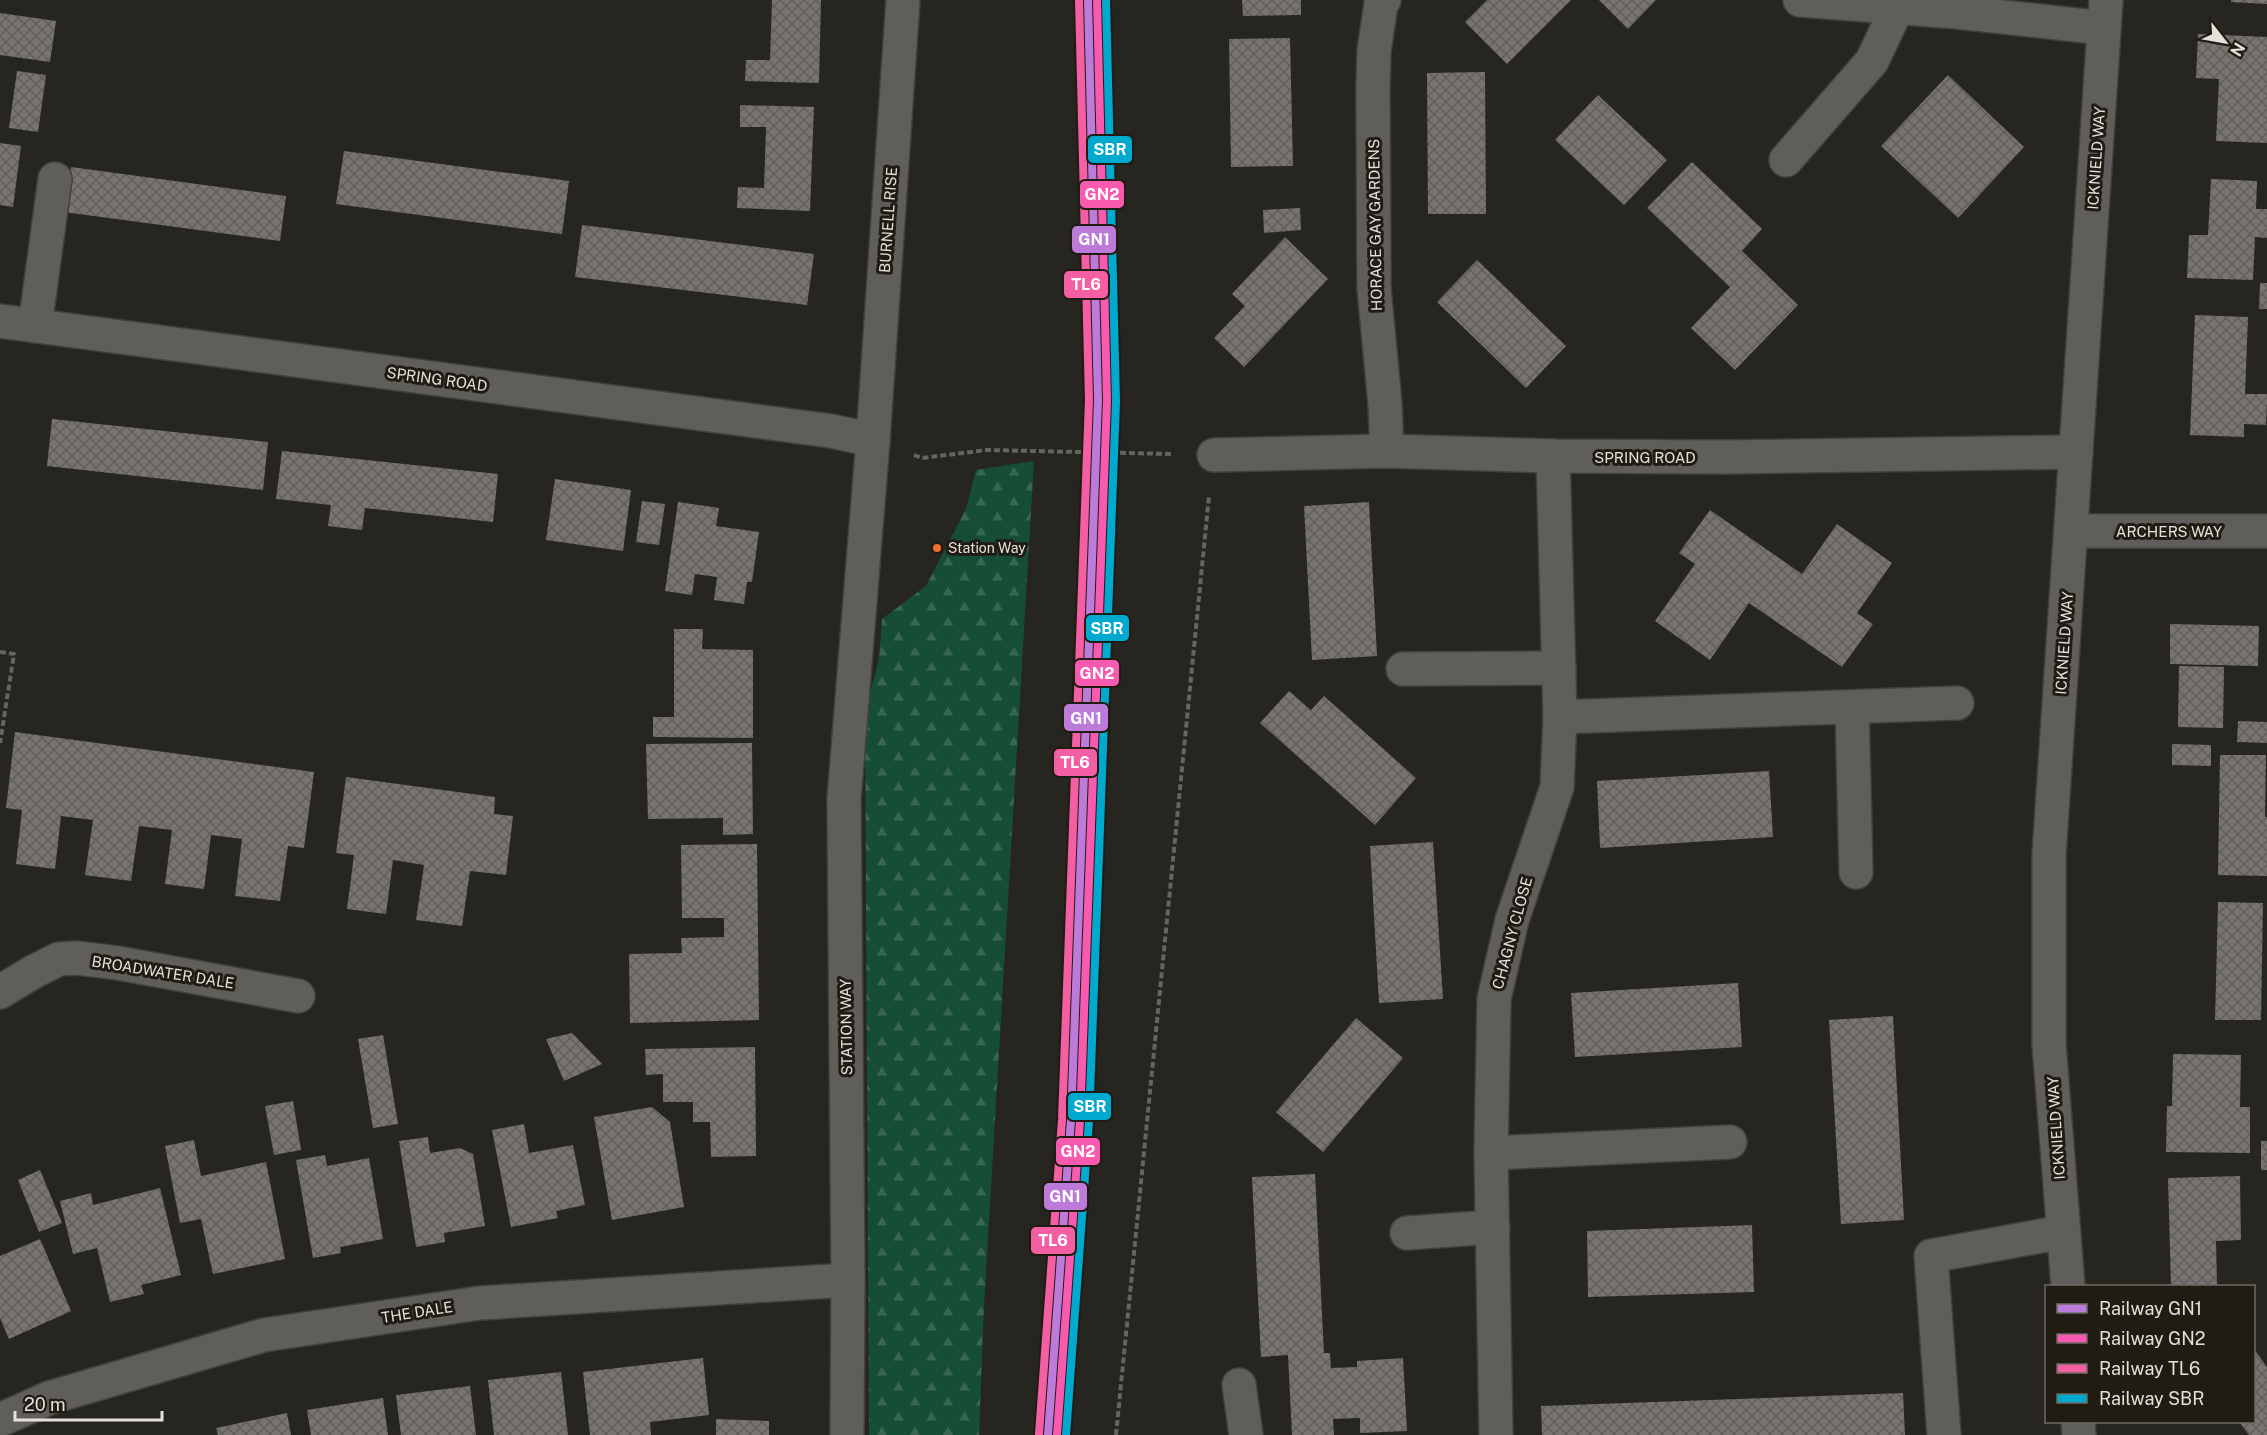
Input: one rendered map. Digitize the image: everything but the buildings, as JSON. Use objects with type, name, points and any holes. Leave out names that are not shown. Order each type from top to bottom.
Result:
[{"type":"street","name":"BURNELL RISE","points":[[873,440],[903,0]]},
{"type":"street","name":"HORACE GAY GARDENS","points":[[1384,0],[1374,51],[1374,288],[1387,451]]},
{"type":"street","points":[[1800,0],[1897,8],[1958,6],[2105,14]]},
{"type":"street","points":[[1786,160],[1872,61],[1897,8]]},
{"type":"street","name":"ICKNIELD WAY","points":[[2068,1285],[2049,1044],[2049,855],[2105,14]]},
{"type":"street","points":[[34,326],[55,179]]},
{"type":"street","name":"SPRING ROAD","points":[[0,321],[819,429],[873,440]]},
{"type":"street","name":"STATION WAY","points":[[848,1435],[844,799],[873,440]]},
{"type":"street","name":"SPRING ROAD","points":[[1214,455],[1387,451],[1554,456],[1724,457],[2076,452]]},
{"type":"street","name":"CHAGNY CLOSE","points":[[1496,1435],[1491,1153],[1494,999],[1512,920],[1557,787],[1560,717],[1554,456]]},
{"type":"street","name":"ARCHERS WAY","points":[[2072,531],[2267,531]]},
{"type":"street","points":[[1403,669],[1559,668]]},
{"type":"street","points":[[1560,717],[1957,703]]},
{"type":"street","points":[[1852,707],[1856,872]]},
{"type":"street","name":"BROADWATER DALE","points":[[0,992],[58,960],[77,958],[118,963],[298,996]]},
{"type":"street","points":[[1491,1153],[1731,1142]]},
{"type":"street","points":[[1407,1233],[1492,1227]]},
{"type":"street","points":[[1944,1435],[1931,1256],[2063,1232]]},
{"type":"street","name":"THE DALE","points":[[0,1420],[49,1398],[264,1335],[480,1303],[848,1280]]},
{"type":"street","points":[[1239,1385],[1246,1435]]},
{"type":"path","points":[[873,440],[922,458],[987,450],[1214,455],[1116,1435]]},
{"type":"path","points":[[0,652],[14,654],[0,743]]},
{"type":"green space","points":[[1034,461],[984,1305],[979,1435],[869,1435],[865,714],[879,658],[882,619],[926,586],[966,509],[976,470]]},
{"type":"rail line","name":"TL6","points":[[1039,1434],[1062,1120],[1089,400],[1079,0]]},
{"type":"rail line","name":"GN1","points":[[1048,1435],[1071,1120],[1098,400],[1088,0]]},
{"type":"rail line","name":"GN2","points":[[1057,1435],[1080,1120],[1107,400],[1097,0]]},
{"type":"rail line","name":"SBR","points":[[1066,1435],[1089,1121],[1116,401],[1106,0]]},
{"type":"place","name":"Station Way","points":[[937,548]]}]
